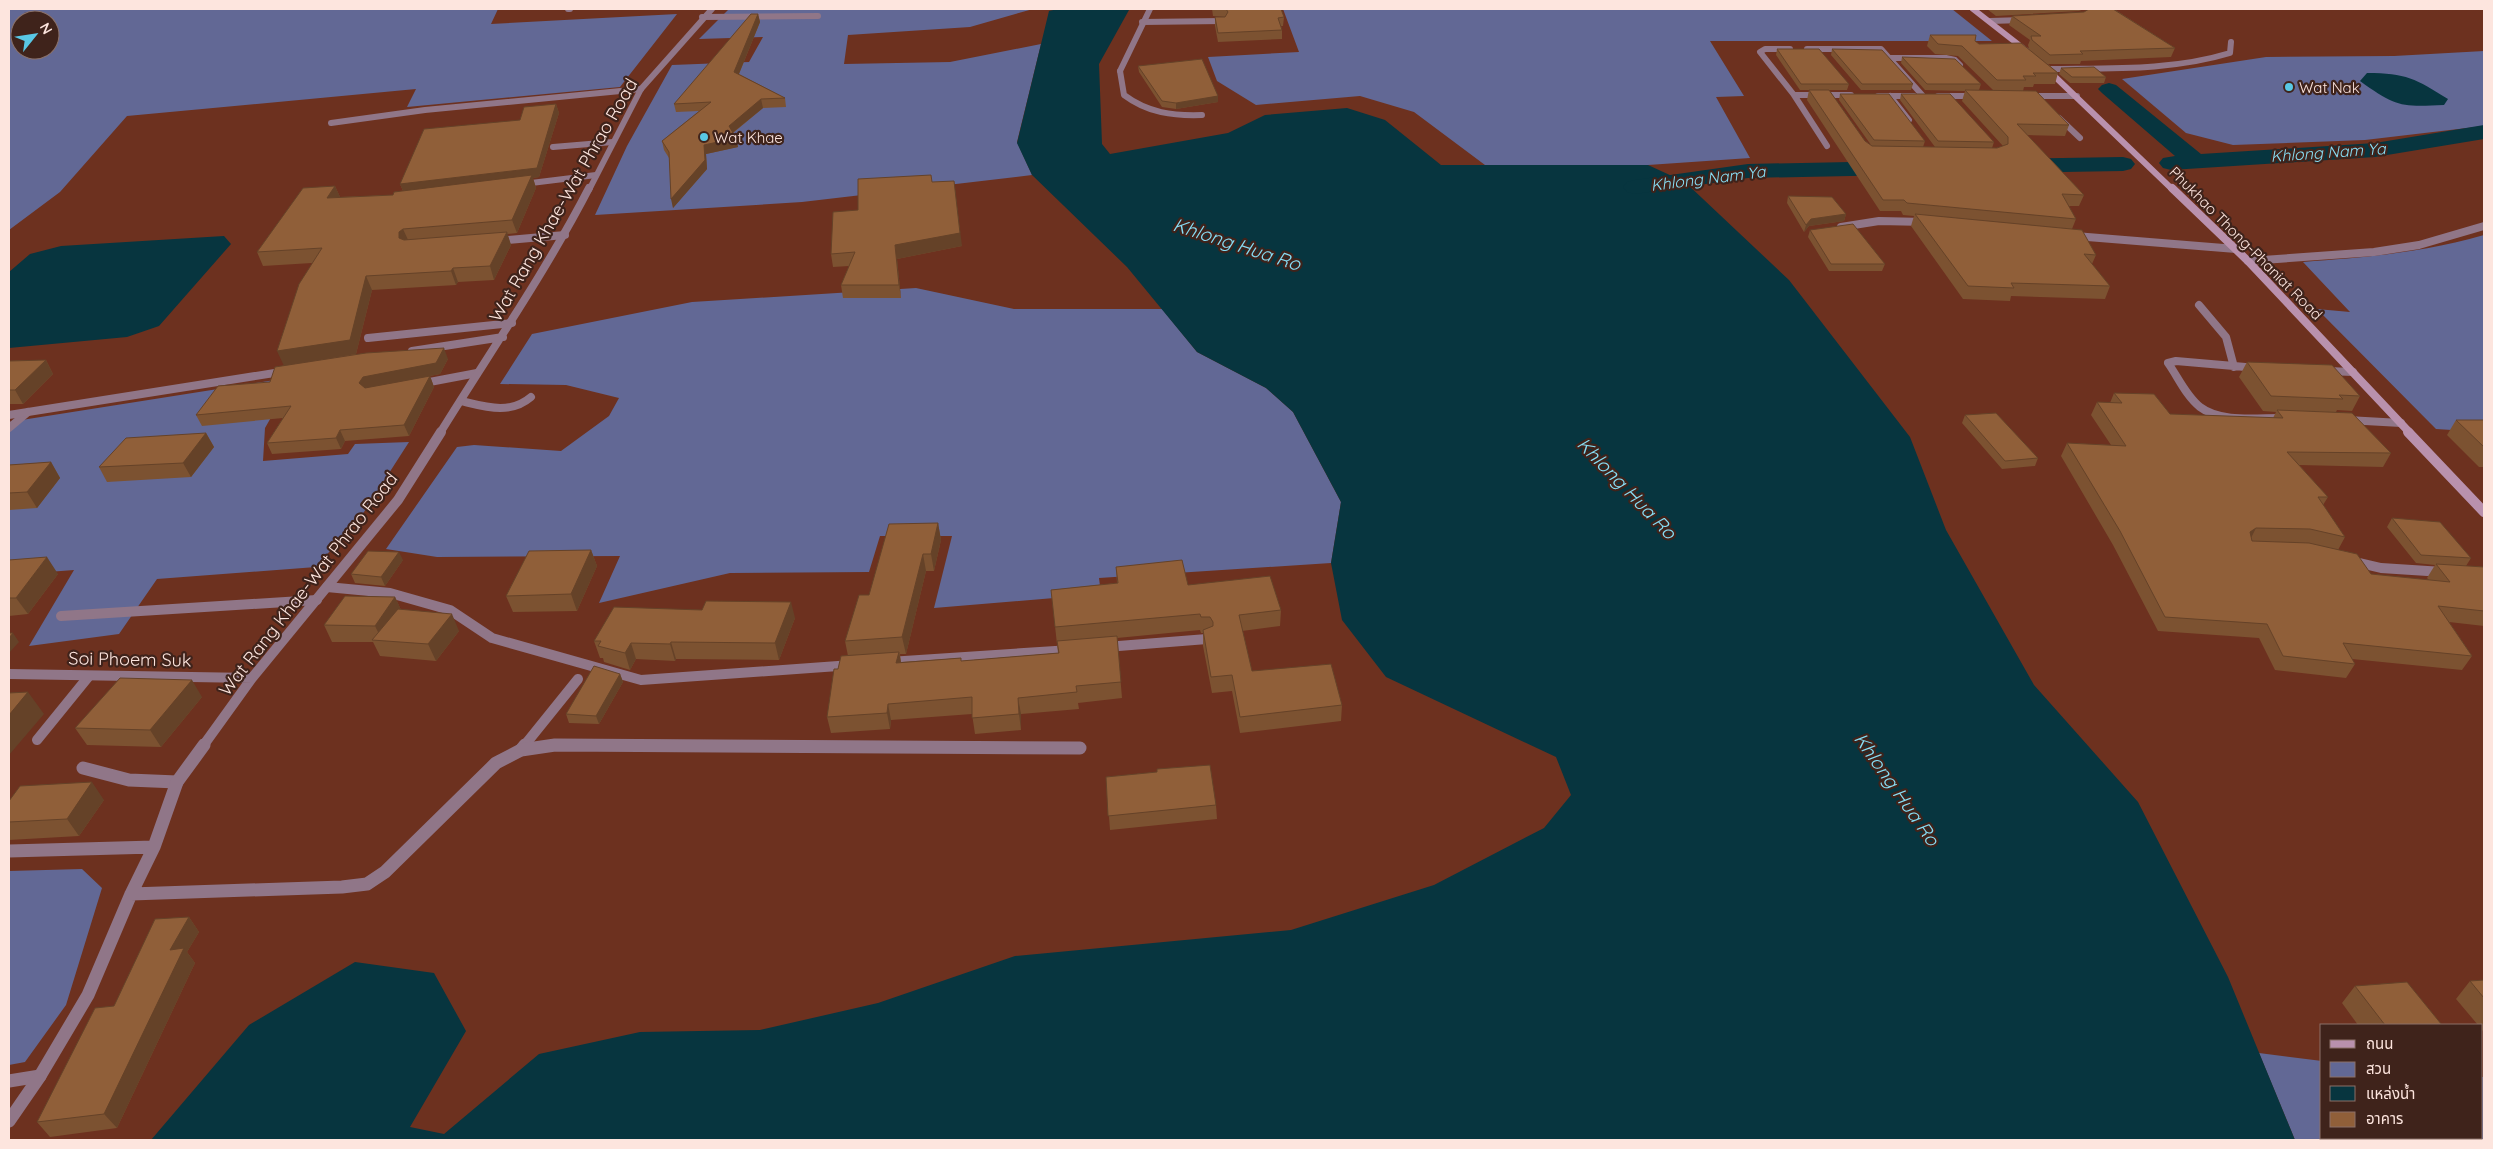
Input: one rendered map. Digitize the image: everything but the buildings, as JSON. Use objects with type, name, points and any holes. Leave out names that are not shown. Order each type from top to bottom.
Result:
[{"type":"main road","name":"Phukhao Thong-Phaniat Road","points":[[1973,9],[2024,48],[2078,96],[2236,249],[2484,512]]},
{"type":"street","name":"Wat Rang Khae-Wat Phrao Road","points":[[9,1121],[40,1076],[88,995],[131,894],[154,847],[177,782],[252,678],[398,500],[477,373],[512,323],[543,267],[565,235],[641,89],[702,17],[712,9]]},
{"type":"street","points":[[1150,9],[1120,70],[1124,95],[1140,106],[1175,116],[1202,115]]},
{"type":"street","points":[[702,17],[818,16]]},
{"type":"street","points":[[1990,21],[2030,19]]},
{"type":"street","points":[[1142,22],[1223,21]]},
{"type":"street","points":[[2042,64],[2170,65],[2219,57],[2230,53],[2231,42]]},
{"type":"street","points":[[2015,49],[2024,48]]},
{"type":"street","points":[[1826,146],[1794,95],[1760,52],[1765,49],[1881,49],[1923,96]]},
{"type":"street","points":[[1819,49],[1825,56]]},
{"type":"street","points":[[1890,58],[1951,59],[1967,72]]},
{"type":"street","points":[[331,123],[425,110],[641,89]]},
{"type":"street","points":[[1794,95],[1858,95],[1852,89]]},
{"type":"street","points":[[1829,95],[1834,103]]},
{"type":"street","points":[[1874,96],[1984,96]]},
{"type":"street","points":[[1890,96],[1912,124]]},
{"type":"street","points":[[1951,96],[1957,103]]},
{"type":"street","points":[[2018,96],[2078,96]]},
{"type":"street","points":[[2036,96],[2043,102]]},
{"type":"street","points":[[2055,114],[2080,138]]},
{"type":"street","points":[[553,147],[613,142]]},
{"type":"street","points":[[510,186],[596,175]]},
{"type":"street","points":[[1836,228],[1879,222],[1930,222]]},
{"type":"street","points":[[2248,261],[2374,252],[2418,246],[2484,226]]},
{"type":"street","points":[[487,241],[565,235]]},
{"type":"street","points":[[2066,236],[2236,249]]},
{"type":"street","points":[[2199,306],[2226,337],[2234,367]]},
{"type":"street","points":[[368,338],[512,323]]},
{"type":"street","points":[[406,352],[503,337]]},
{"type":"street","points":[[2264,368],[2176,361],[2168,363],[2198,406],[2209,412],[2220,415],[2296,418]]},
{"type":"street","points":[[9,415],[299,369]]},
{"type":"street","points":[[2314,370],[2353,372]]},
{"type":"street","points":[[409,386],[477,373]]},
{"type":"street","points":[[461,401],[511,410],[524,406],[531,398]]},
{"type":"street","points":[[9,428],[28,412]]},
{"type":"street","points":[[2334,420],[2401,423]]},
{"type":"street","points":[[2340,558],[2382,568],[2456,573]]},
{"type":"street","points":[[327,587],[390,594],[450,610],[492,638],[641,680],[859,664]]},
{"type":"street","points":[[61,616],[317,600]]},
{"type":"street","points":[[879,663],[1207,639]]},
{"type":"street","name":"Soi Phoem Suk","points":[[9,674],[252,678]]},
{"type":"street","points":[[36,740],[89,676]]},
{"type":"street","points":[[522,750],[578,679]]},
{"type":"street","points":[[131,894],[342,887],[367,884],[385,872],[496,762],[522,750],[555,745],[1080,748]]},
{"type":"street","points":[[83,768],[102,776],[126,781],[177,782]]},
{"type":"street","points":[[9,852],[154,847]]},
{"type":"street","points":[[9,1081],[40,1076]]},
{"type":"green space","points":[[9,9],[498,9],[491,24],[677,14],[620,87],[407,107],[416,89],[127,116],[60,192],[9,230]]},
{"type":"green space","points":[[1033,9],[970,27],[848,35],[844,64],[950,62],[1041,44],[1017,142],[1032,175],[802,202],[595,215],[627,146],[672,65],[749,62],[763,37],[699,39],[728,10]]},
{"type":"green space","points":[[1283,9],[1952,9],[1992,41],[1710,41],[1744,96],[1716,97],[1750,158],[1648,165],[1485,165],[1414,112],[1360,96],[1256,105],[1217,81],[1208,57],[1299,52]]},
{"type":"green space","points":[[2484,51],[2484,126],[2365,140],[2233,145],[2186,133],[2122,79],[2266,57],[2394,56]]},
{"type":"green space","points":[[2484,235],[2484,432],[2436,429],[2317,309],[2350,312],[2303,262],[2416,250]]},
{"type":"green space","points":[[916,288],[1014,309],[1162,309],[1197,352],[1266,388],[1293,412],[1341,502],[1331,563],[1099,578],[1101,594],[934,608],[952,536],[880,536],[869,572],[730,573],[599,603],[620,556],[437,557],[386,549],[457,447],[474,445],[561,451],[609,416],[619,398],[566,385],[500,384],[532,334],[692,302]]},
{"type":"green space","points":[[294,377],[265,428],[263,461],[348,454],[355,444],[409,442],[364,512],[316,567],[157,579],[119,634],[29,646],[74,570],[9,575],[9,422]]},
{"type":"green space","points":[[82,869],[102,888],[66,1005],[25,1062],[9,1065],[9,871]]},
{"type":"green space","points":[[2259,1053],[2320,1061],[2320,1139],[2483,1139],[2484,1077],[2484,1140],[2295,1140]]},
{"type":"water","name":"Khlong Hua Ro","points":[[1058,9],[1129,10],[1099,64],[1102,144],[1110,154],[1228,133],[1265,115],[1347,108],[1385,120],[1441,165],[1648,165],[1685,182],[1789,280],[1910,437],[1946,530],[2034,685],[2138,802],[2228,977],[2295,1140],[151,1140],[249,1025],[355,962],[434,973],[466,1031],[410,1127],[444,1134],[539,1054],[640,1032],[760,1030],[878,1003],[1015,956],[1291,930],[1434,885],[1544,828],[1571,795],[1556,757],[1386,677],[1342,620],[1331,563],[1341,502],[1293,412],[1266,388],[1197,352],[1127,267],[1032,175],[1017,143],[1049,11]]},
{"type":"water","points":[[2367,73],[2392,74],[2410,78],[2448,99],[2444,105],[2418,106],[2391,101],[2360,81]]},
{"type":"water","points":[[224,236],[231,244],[159,326],[127,337],[9,348],[9,272],[30,254],[61,246]]},
{"type":"waterway","points":[[2109,89],[2195,161]]},
{"type":"waterway","name":"Khlong Nam Ya","points":[[2195,161],[2375,150],[2484,132]]},
{"type":"waterway","name":"Khlong Nam Ya","points":[[2171,163],[2195,161]]},
{"type":"waterway","name":"Khlong Nam Ya","points":[[2009,166],[2123,164]]},
{"type":"waterway","name":"Khlong Nam Ya","points":[[1635,187],[1748,171],[1899,168]]},
{"type":"place","name":"Wat Nak","points":[[2289,87]]},
{"type":"place","name":"Wat Khae","points":[[704,137]]}]
